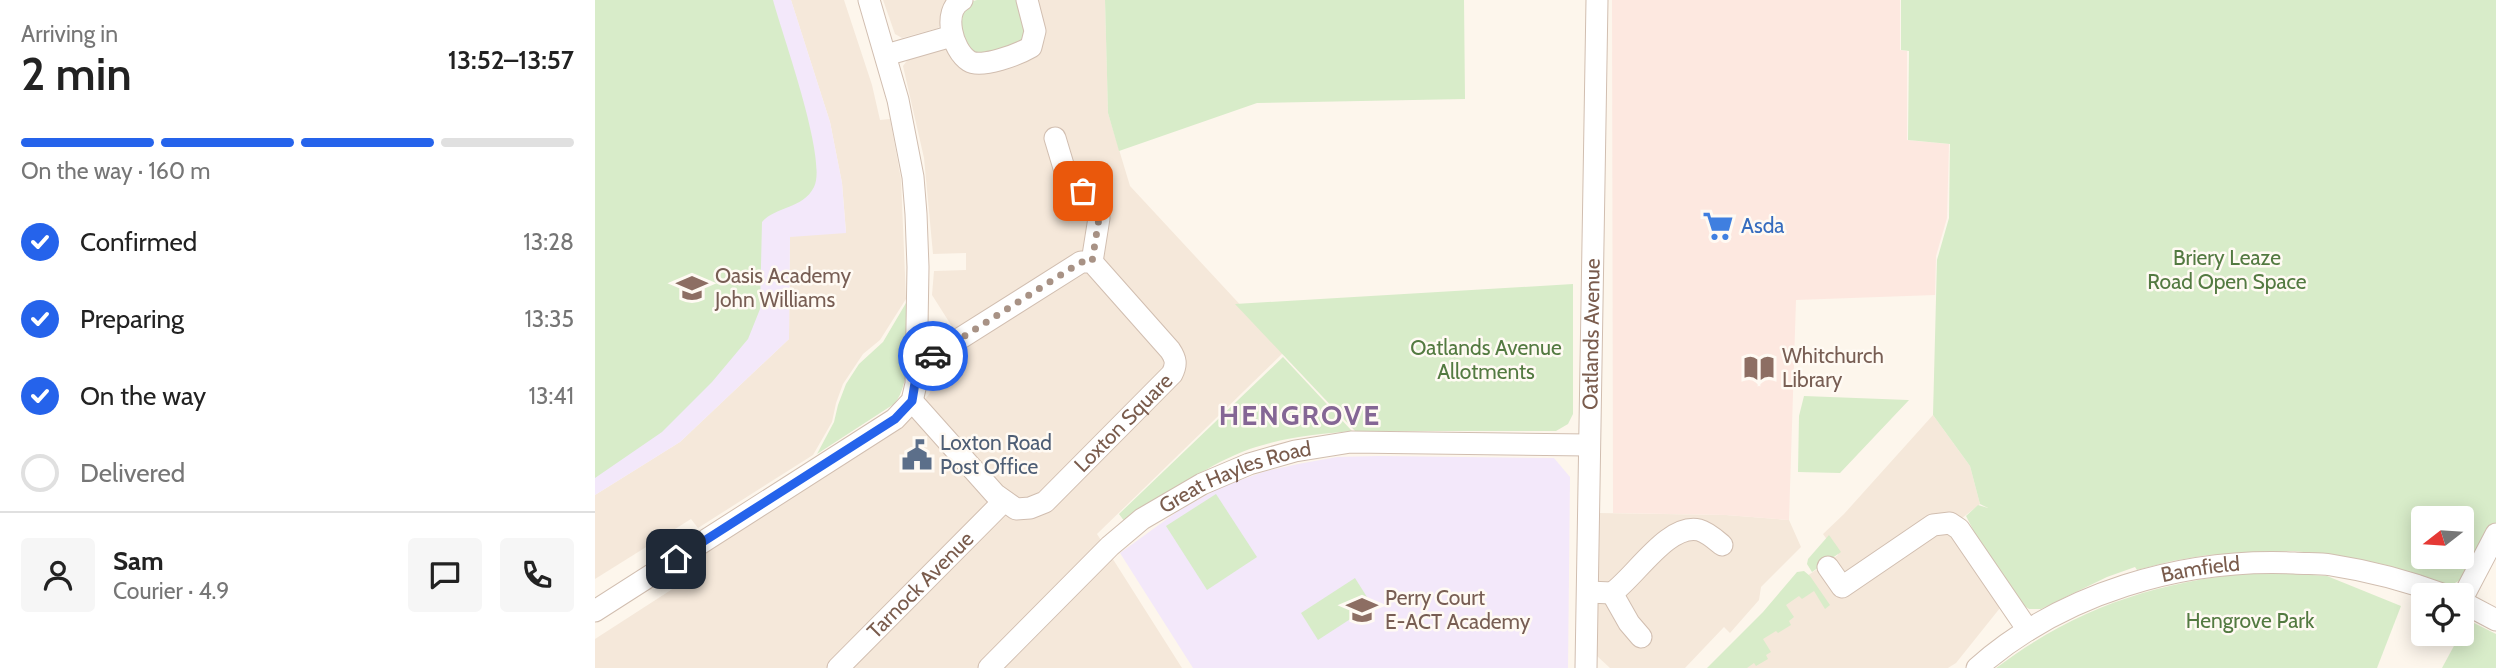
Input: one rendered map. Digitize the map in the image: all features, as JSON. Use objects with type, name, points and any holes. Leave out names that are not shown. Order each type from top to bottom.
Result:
[{"type":"street","points":[[595,611],[895,419],[912,401],[918,365],[918,267],[913,177],[898,100],[869,0]]},
{"type":"street","points":[[962,0],[952,11],[952,36],[960,52],[970,62],[981,64],[1031,47],[1035,31],[1027,0]]},
{"type":"street","name":"Oatlands Avenue","points":[[1586,668],[1597,0]]},
{"type":"street","points":[[886,54],[952,36]]},
{"type":"street","points":[[918,365],[1081,262],[1092,262],[1098,209],[1064,169],[1055,138]]},
{"type":"street","name":"Loxton Square","points":[[1004,501],[1016,509],[1030,508],[1045,502],[1172,374],[1175,367],[1175,358],[1170,350],[1092,262]]},
{"type":"street","points":[[912,401],[1004,501]]},
{"type":"street","name":"Great Hayles Road","points":[[989,668],[1110,546],[1142,519],[1202,484],[1248,464],[1351,442],[1588,445]]},
{"type":"street","name":"Tarnock Avenue","points":[[838,668],[1004,501]]},
{"type":"street","points":[[1828,567],[1842,587],[1933,525],[1949,523],[1959,529],[2028,630]]},
{"type":"street","points":[[1588,592],[1612,593],[1625,584],[1670,536],[1683,529],[1701,530],[1722,545]]},
{"type":"street","points":[[2471,583],[2496,534]]},
{"type":"street","name":"Bamfield","points":[[1977,668],[2028,630],[2123,586],[2158,576],[2231,564],[2267,562],[2329,565],[2411,583]]},
{"type":"street","points":[[1612,593],[1628,632]]},
{"type":"street","points":[[2474,607],[2496,620]]},
{"type":"shaded area","name":"Oasis Academy John Williams","points":[[595,0],[791,0],[830,122],[842,183],[846,233],[790,237],[789,339],[680,442],[595,495]]},
{"type":"shaded area","points":[[791,0],[844,0],[872,85],[880,120],[890,119],[901,179],[906,299],[880,340],[863,354],[843,384],[832,422],[813,455],[698,528],[691,519],[595,579],[595,495],[680,442],[789,339],[790,236],[846,232],[842,183],[830,122]]},
{"type":"shaded area","points":[[883,0],[948,0],[943,22],[938,28],[902,38],[895,34]]},
{"type":"shaded area","points":[[1038,0],[1105,0],[1108,113],[1130,186],[1284,352],[1097,534],[1182,668],[595,668],[595,639],[705,568],[704,553],[904,425],[930,393],[928,385],[933,369],[965,347],[932,295],[934,271],[966,270],[966,253],[933,254],[924,158],[903,66],[909,58],[940,48],[1039,51],[1046,30]]},
{"type":"shaded area","points":[[1612,0],[1900,0],[1900,50],[1907,51],[1907,140],[1949,144],[1947,218],[1936,256],[1935,295],[1796,300],[1789,520],[1726,515],[1613,513]]},
{"type":"shaded area","points":[[1933,415],[1970,466],[1980,504],[1947,530],[2000,608],[1956,663],[1948,668],[1730,668],[1807,576],[1838,555],[1823,534]]},
{"type":"shaded area","name":"Perry Court E-ACT Academy","points":[[1337,457],[1554,458],[1570,477],[1568,668],[1193,668],[1120,553],[1178,511],[1221,487],[1266,471],[1298,464]]},
{"type":"shaded area","points":[[1598,513],[1726,515],[1789,520],[1801,547],[1761,587],[1759,600],[1730,633],[1724,627],[1685,668],[1610,668],[1597,656]]},
{"type":"green space","name":"Oasis Academy John Williams","points":[[595,0],[773,0],[810,125],[817,173],[814,187],[803,200],[774,213],[762,222],[760,309],[748,339],[712,382],[662,432],[595,478]]},
{"type":"green space","points":[[977,0],[1020,0],[1026,41],[982,58],[967,53],[958,14],[967,3]]},
{"type":"green space","points":[[1105,0],[1464,0],[1465,99],[1257,103],[1119,151],[1108,113]]},
{"type":"green space","name":"Briery Leaze Road Open Space","points":[[1901,0],[2496,0],[2496,522],[2475,559],[2475,506],[2411,506],[2411,569],[2469,569],[2464,578],[2455,583],[2437,582],[2386,565],[2336,555],[2293,551],[2208,555],[2137,570],[2135,567],[2107,577],[2041,609],[2029,609],[2017,601],[1966,516],[1978,505],[1988,508],[1980,504],[1970,466],[1933,415],[1937,260],[1949,218],[1950,144],[1908,140],[1909,51],[1901,50]]},
{"type":"green space","name":"Oatlands Avenue Allotments","points":[[1573,284],[1573,414],[1568,424],[1556,431],[1355,431],[1235,304]]},
{"type":"green space","points":[[906,303],[907,356],[900,395],[894,404],[817,454],[834,422],[846,384],[859,364],[883,342]]},
{"type":"green space","points":[[1283,357],[1352,431],[1292,438],[1239,453],[1189,480],[1128,526],[1119,514]]},
{"type":"green space","points":[[1804,396],[1909,400],[1840,473],[1798,472],[1799,416]]},
{"type":"green space","points":[[1216,494],[1257,557],[1207,590],[1166,526]]},
{"type":"green space","points":[[1829,535],[1841,552],[1812,572],[1807,564],[1808,559]]},
{"type":"green space","points":[[1804,571],[1830,605],[1825,609],[1814,591],[1802,599],[1799,596],[1786,605],[1794,617],[1789,621],[1791,625],[1763,639],[1771,652],[1766,655],[1768,659],[1747,668],[1707,668],[1763,612],[1797,572]]},
{"type":"green space","name":"Hengrove Park","points":[[2265,572],[2327,576],[2401,606],[2377,668],[1996,668],[2058,628],[2123,599],[2191,581]]},
{"type":"green space","points":[[1355,578],[1372,605],[1318,640],[1301,613]]},
{"type":"green space","points":[[2474,623],[2496,634],[2496,668],[2442,668],[2454,646],[2474,646]]},
{"type":"way so far","points":[[933,356],[1081,262],[1092,262],[1098,209],[1083,191]]},
{"type":"place","name":"Asda","points":[[1718,226]]},
{"type":"place","name":"Oasis Academy John Williams","points":[[692,288]]},
{"type":"place","name":"Whitchurch Library","points":[[1759,368]]},
{"type":"place","name":"Loxton Road Post Office","points":[[917,455]]},
{"type":"place","name":"Perry Court E-ACT Academy","points":[[1362,610]]},
{"type":"district","name":"HENGROVE","points":[[1300,415]]},
{"type":"route","points":[[676,559],[895,419],[912,401],[918,365],[933,356]]}]
